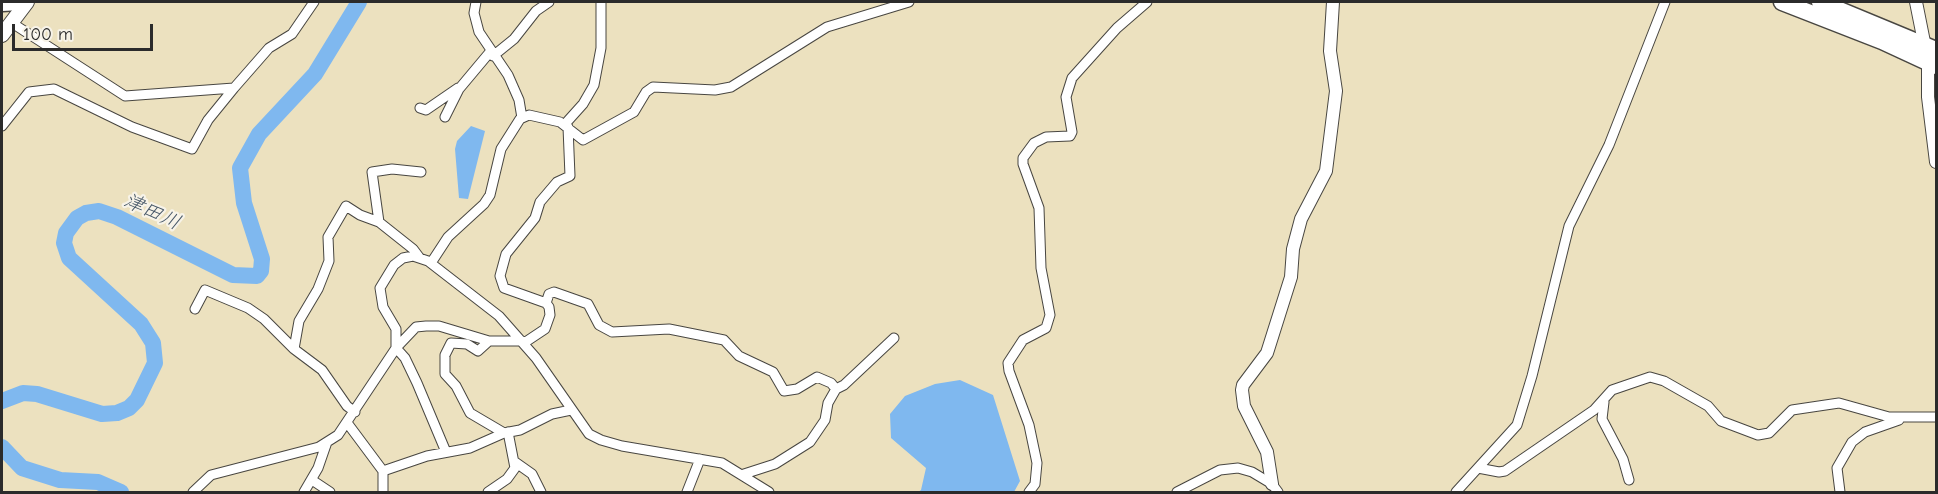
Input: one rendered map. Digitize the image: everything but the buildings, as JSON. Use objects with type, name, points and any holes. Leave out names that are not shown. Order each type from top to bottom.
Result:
[{"type":"highway","points":[[2,3],[20,2]]},
{"type":"highway","points":[[1782,2],[1882,41],[1931,55]]},
{"type":"highway","points":[[1820,2],[1931,55]]},
{"type":"main road","points":[[2,35],[27,2]]},
{"type":"street","points":[[2,126],[29,92],[54,88],[132,127],[192,149],[208,120],[234,88],[269,48],[298,28],[314,2]]},
{"type":"street","points":[[476,2],[474,13],[479,32],[513,87],[519,100],[522,118]]},
{"type":"street","points":[[420,108],[426,110],[462,85],[492,54],[514,39],[536,11],[549,2]]},
{"type":"street","points":[[546,303],[504,288],[500,276],[506,254],[535,218],[540,202],[558,182],[570,176],[567,125],[594,85],[601,48],[601,2]]},
{"type":"street","points":[[431,263],[448,237],[484,204],[490,195],[501,149],[514,124],[522,118],[529,115],[567,125],[583,140],[634,112],[646,92],[653,87],[715,90],[730,87],[827,27],[909,2]]},
{"type":"street","points":[[1029,492],[1035,484],[1037,463],[1029,425],[1009,372],[1008,363],[1023,340],[1046,328],[1050,320],[1041,268],[1040,208],[1027,179],[1023,158],[1034,143],[1046,137],[1070,135],[1072,132],[1066,97],[1072,78],[1118,28],[1147,2]]},
{"type":"street","points":[[1275,488],[1267,452],[1244,406],[1242,390],[1267,353],[1291,277],[1293,249],[1301,219],[1326,171],[1336,91],[1330,51],[1333,2]]},
{"type":"street","points":[[1456,492],[1517,425],[1532,376],[1569,226],[1609,145],[1665,2]]},
{"type":"street","points":[[1916,2],[1931,55],[1928,97],[1936,162]]},
{"type":"street","points":[[12,23],[125,96],[234,88]]},
{"type":"street","points":[[445,117],[462,85]]},
{"type":"street","points":[[379,222],[372,172],[392,169],[421,172]]},
{"type":"street","points":[[294,349],[299,321],[318,289],[329,261],[328,237],[346,206],[360,215],[379,222],[413,249],[418,257]]},
{"type":"street","points":[[446,452],[405,357],[396,348],[396,329],[383,307],[380,288],[394,264],[403,258],[418,257],[431,263],[480,298],[523,342],[582,426],[601,440],[722,463],[744,474],[769,492]]},
{"type":"street","points":[[195,309],[205,290],[236,301],[264,319],[294,349],[322,370],[347,406],[355,412]]},
{"type":"street","points":[[193,492],[211,475],[304,452],[338,435],[396,348],[416,327],[439,326],[489,341],[523,342],[545,329],[550,315],[546,303],[549,294],[554,292],[588,304],[599,325],[612,332],[669,329],[724,340],[739,356],[773,372],[784,391],[797,389],[817,377],[831,383],[836,389]]},
{"type":"street","points":[[744,474],[775,464],[810,442],[825,420],[828,403],[836,389],[844,386],[894,338]]},
{"type":"street","points":[[489,341],[478,351],[467,344],[451,344],[445,355],[445,374],[456,386],[470,413],[478,420],[506,432]]},
{"type":"street","points":[[1478,468],[1505,471],[1604,401],[1612,390],[1650,377],[1664,381],[1708,406],[1721,421],[1758,435],[1769,433],[1792,410],[1810,410],[1839,404],[1904,418],[1936,417]]},
{"type":"street","points":[[1604,401],[1602,419],[1623,459],[1629,480]]},
{"type":"street","points":[[383,471],[399,464],[470,448],[552,414],[571,410]]},
{"type":"street","points":[[1840,492],[1837,468],[1852,442],[1865,432],[1904,418]]},
{"type":"street","points":[[348,423],[383,471],[383,492]]},
{"type":"street","points":[[506,432],[515,462],[532,474],[541,492]]},
{"type":"street","points":[[304,492],[312,480],[327,442]]},
{"type":"street","points":[[687,492],[700,459]]},
{"type":"street","points":[[488,492],[507,479],[515,462]]},
{"type":"street","points":[[1177,492],[1227,468],[1252,472],[1275,488]]},
{"type":"street","points":[[312,480],[330,492]]},
{"type":"water","points":[[471,126],[485,131],[468,199],[459,198],[455,149],[457,141]]},
{"type":"water","points":[[960,380],[993,395],[1020,481],[1014,492],[918,492],[921,490],[926,468],[891,438],[890,414],[905,396],[935,384]]},
{"type":"waterway","name":"津田川","points":[[2,401],[23,393],[37,394],[102,414],[117,413],[129,408],[137,400],[155,363],[153,343],[141,324],[69,258],[64,243],[66,233],[77,218],[86,213],[99,211],[117,217],[233,275],[257,276],[261,271],[262,259],[244,203],[240,168],[259,134],[315,74],[359,2]]},
{"type":"waterway","name":"津田川","points":[[2,447],[22,468],[60,480],[98,482],[121,492]]}]
